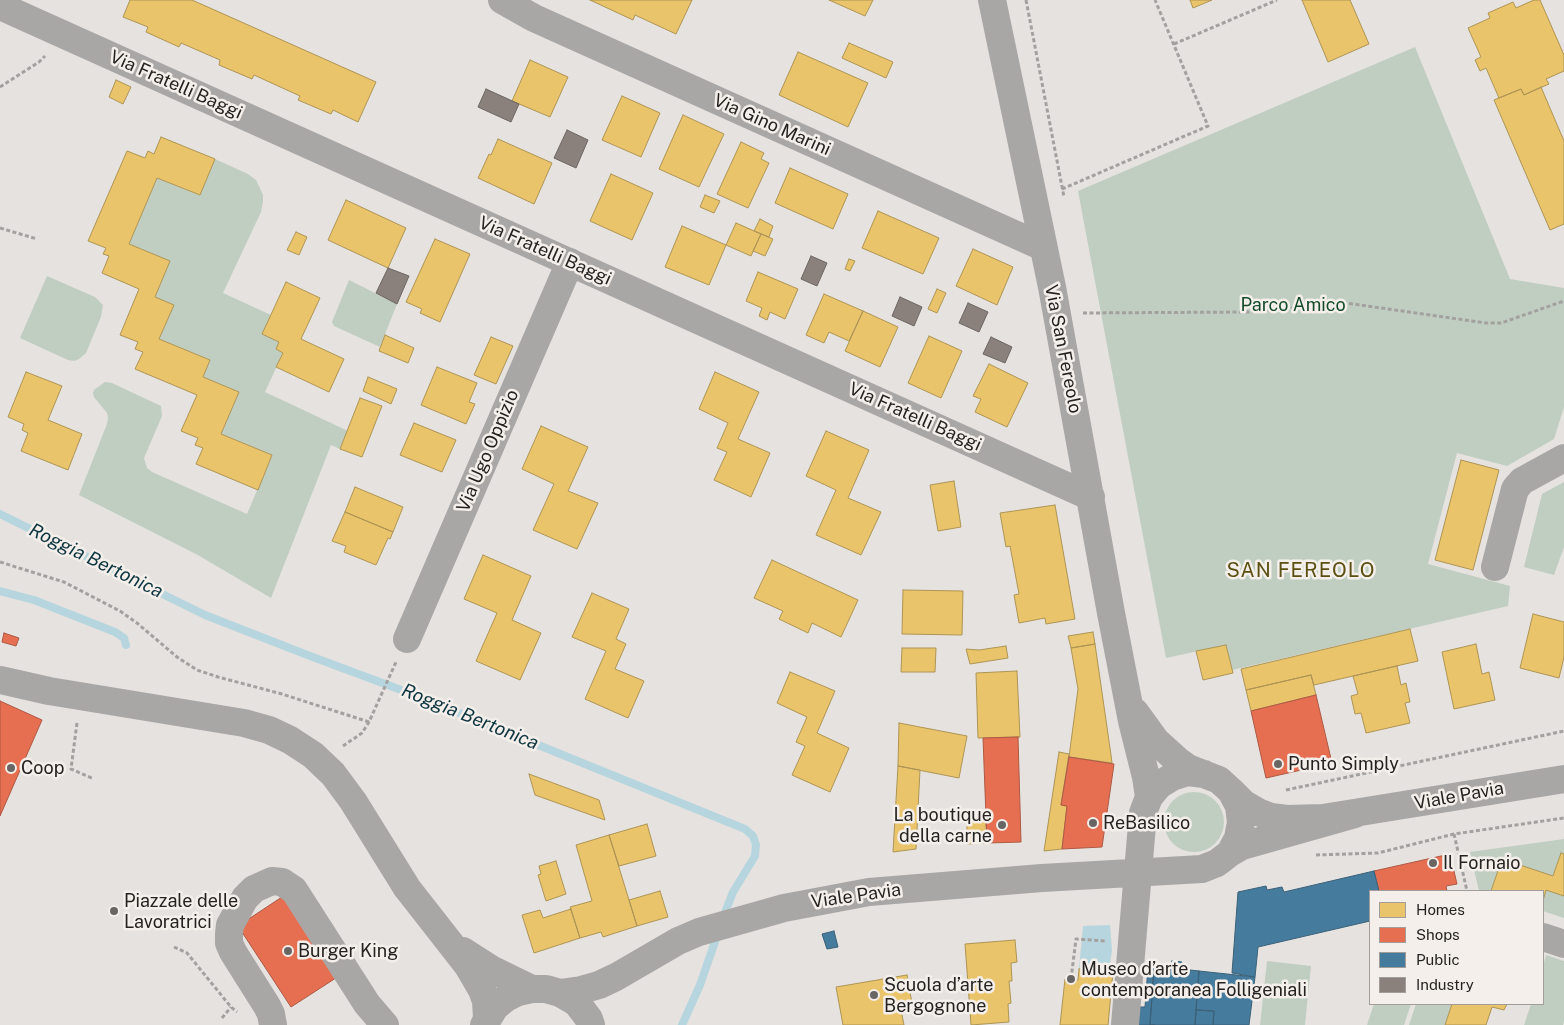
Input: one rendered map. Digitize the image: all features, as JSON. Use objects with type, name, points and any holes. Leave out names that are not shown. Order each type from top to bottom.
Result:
[{"type":"street","name":"Via Gino Marini","points":[[502,0],[543,22],[1044,247]]},
{"type":"street","name":"Via San Fereolo","points":[[992,0],[1044,247],[1135,736],[1146,777],[1149,798],[1143,812],[1124,1025]]},
{"type":"street","name":"Via Fratelli Baggi","points":[[0,6],[1091,497]]},
{"type":"street","name":"Via Ugo Oppizio","points":[[406,639],[570,262]]},
{"type":"street","points":[[1495,567],[1513,494],[1518,485],[1564,458]]},
{"type":"street","points":[[0,680],[80,697],[244,723],[269,730],[290,740],[313,755],[333,774],[407,888],[477,979],[486,1002],[486,1022]]},
{"type":"street","name":"Via San Fereolo","points":[[1129,700],[1156,741],[1176,760],[1188,768],[1219,780],[1231,791]]},
{"type":"street","points":[[1149,798],[1159,785],[1172,777],[1188,772],[1204,774]]},
{"type":"street","name":"Viale Pavia","points":[[1231,791],[1244,804],[1271,817],[1287,819],[1323,818],[1564,779]]},
{"type":"street","points":[[1230,853],[1238,838],[1241,822],[1239,806],[1231,791]]},
{"type":"street","name":"Viale Pavia","points":[[560,993],[598,985],[678,941],[699,932],[735,920],[784,908],[869,892],[1071,876],[1138,874],[1202,869],[1218,863],[1242,846],[1355,814]]},
{"type":"street","points":[[1142,832],[1148,844],[1158,856],[1170,865],[1186,870]]},
{"type":"street","name":"Viale Pavia","points":[[1071,876],[1120,860],[1138,846],[1142,832]]},
{"type":"street","points":[[274,1025],[267,1006],[229,943],[230,925],[238,908],[254,889],[272,881],[282,882],[294,890],[367,1004],[385,1025]]},
{"type":"street","points":[[442,934],[459,948],[491,969],[532,989]]},
{"type":"street","points":[[1544,937],[1564,944]]},
{"type":"street","name":"Viale Pavia","points":[[598,1025],[604,1008],[612,995],[626,978],[650,957]]},
{"type":"street","points":[[486,1022],[495,1007],[506,998],[518,992],[546,989],[560,993],[577,1004],[589,1019],[591,1025]]},
{"type":"path","points":[[1026,0],[1064,198]]},
{"type":"path","points":[[1034,200],[1208,126],[1155,0]]},
{"type":"path","points":[[1174,44],[1277,0]]},
{"type":"path","points":[[0,87],[44,58],[58,32]]},
{"type":"path","points":[[0,228],[37,239]]},
{"type":"path","points":[[1086,322],[1084,313],[1249,312],[1346,303],[1486,324],[1501,323],[1564,301]]},
{"type":"path","points":[[0,562],[64,582],[120,611],[177,657],[197,670],[282,694],[369,722]]},
{"type":"path","points":[[338,748],[362,733],[369,722],[393,669]]},
{"type":"path","points":[[80,697],[71,768],[94,779]]},
{"type":"path","points":[[1284,790],[1564,732]]},
{"type":"path","points":[[1314,855],[1378,853],[1454,834],[1564,818]]},
{"type":"path","points":[[1454,834],[1467,890]]},
{"type":"path","points":[[1072,979],[1076,939],[1111,942]]},
{"type":"path","points":[[222,1018],[231,1007]]},
{"type":"green space","name":"Parco Amico","points":[[1415,47],[1510,279],[1564,288],[1564,407],[1554,439],[1507,466],[1457,453],[1428,564],[1510,586],[1508,606],[1232,670],[1226,645],[1166,658],[1078,191]]},
{"type":"green space","points":[[215,159],[248,174],[256,180],[263,195],[261,212],[223,293],[271,315],[263,334],[279,342],[276,349],[283,353],[265,392],[348,431],[340,449],[331,445],[271,598],[196,554],[79,495],[107,424],[107,413],[93,393],[94,390],[105,382],[112,383],[161,406],[162,416],[144,458],[147,468],[152,472],[247,514],[272,455],[221,434],[239,392],[203,377],[210,360],[159,339],[173,305],[155,297],[170,261],[129,244],[157,178],[199,195]]},
{"type":"green space","points":[[47,276],[95,297],[103,305],[101,317],[86,353],[74,361],[20,338]]},
{"type":"green space","points":[[349,280],[397,304],[380,347],[334,326],[332,322]]},
{"type":"green space","points":[[1564,482],[1564,547],[1554,575],[1524,567],[1542,494]]},
{"type":"green space","points":[[1194,792],[1211,797],[1219,805],[1224,822],[1219,839],[1211,847],[1194,852],[1177,847],[1169,839],[1164,822],[1169,805],[1177,797]]},
{"type":"green space","points":[[1564,839],[1564,854],[1561,853],[1553,876],[1502,860],[1491,890],[1479,890],[1470,852]]},
{"type":"green space","points":[[1546,890],[1564,896],[1564,918],[1544,911]]},
{"type":"green space","points":[[1546,955],[1564,961],[1563,1025],[1524,1025],[1531,1005],[1544,1005],[1544,962]]},
{"type":"green space","points":[[1267,961],[1311,966],[1305,1025],[1260,1025]]},
{"type":"green space","points":[[1374,1005],[1411,1005],[1404,1025],[1367,1025]]},
{"type":"green space","points":[[1416,1005],[1452,1005],[1445,1025],[1409,1025]]},
{"type":"water","points":[[1110,925],[1112,950],[1109,972],[1079,969],[1083,926]]},
{"type":"building: Homes","points":[[130,0],[192,0],[376,82],[358,122],[333,110],[331,114],[298,100],[300,96],[254,75],[252,79],[219,65],[220,60],[181,43],[179,47],[146,32],[148,27],[123,17]]},
{"type":"building: Homes","points":[[590,0],[692,0],[676,34],[635,15],[633,20]]},
{"type":"building: Homes","points":[[829,0],[873,0],[865,16]]},
{"type":"building: Homes","points":[[1190,0],[1212,0],[1193,8]]},
{"type":"building: Homes","points":[[1302,0],[1350,0],[1369,44],[1328,62]]},
{"type":"building: Homes","points":[[1534,0],[1540,0],[1564,55],[1564,71],[1546,79],[1549,84],[1524,95],[1521,89],[1499,98],[1486,68],[1480,71],[1475,60],[1481,57],[1468,28],[1490,18],[1488,13],[1513,2],[1516,8]]},
{"type":"building: Homes","points":[[849,43],[893,62],[886,78],[842,58]]},
{"type":"building: Homes","points":[[798,52],[868,83],[848,127],[779,95]]},
{"type":"building: Homes","points":[[530,60],[568,77],[550,117],[512,101]]},
{"type":"building: Homes","points":[[116,80],[131,87],[123,104],[109,97]]},
{"type":"building: Homes","points":[[1541,87],[1564,141],[1564,224],[1550,230],[1494,100],[1521,89],[1524,95]]},
{"type":"building: Homes","points":[[622,96],[660,113],[641,157],[602,140]]},
{"type":"building: Homes","points":[[683,115],[724,134],[699,187],[659,169]]},
{"type":"building: Homes","points":[[161,137],[215,159],[200,195],[157,178],[129,244],[170,261],[155,297],[174,305],[159,339],[210,360],[203,377],[239,392],[221,434],[272,455],[258,490],[196,464],[203,448],[195,445],[198,438],[181,431],[197,395],[135,369],[143,352],[135,349],[138,342],[120,335],[139,289],[102,273],[109,256],[103,254],[106,248],[88,241],[127,151],[145,158],[148,151],[154,154]]},
{"type":"building: Homes","points":[[498,139],[552,163],[534,204],[478,178]]},
{"type":"building: Homes","points":[[741,142],[764,153],[761,159],[769,163],[748,208],[717,194]]},
{"type":"building: Homes","points":[[790,168],[848,194],[833,229],[775,203]]},
{"type":"building: Homes","points":[[611,174],[653,193],[632,240],[590,221]]},
{"type":"building: Homes","points":[[705,195],[720,201],[714,213],[700,207]]},
{"type":"building: Homes","points":[[346,200],[406,228],[388,268],[328,240]]},
{"type":"building: Homes","points":[[878,211],[939,238],[923,274],[862,248]]},
{"type":"building: Homes","points":[[760,219],[773,226],[769,237],[754,231]]},
{"type":"building: Homes","points":[[736,223],[761,234],[751,256],[726,245]]},
{"type":"building: Homes","points":[[682,226],[726,245],[709,285],[665,267]]},
{"type":"building: Homes","points":[[296,232],[307,237],[299,255],[287,250]]},
{"type":"building: Homes","points":[[761,234],[773,239],[765,256],[753,251]]},
{"type":"building: Homes","points":[[435,239],[470,254],[440,322],[420,313],[422,309],[406,302]]},
{"type":"building: Homes","points":[[973,249],[1013,267],[997,305],[956,286]]},
{"type":"building: Homes","points":[[849,259],[855,261],[850,271],[845,269]]},
{"type":"building: Homes","points":[[758,272],[798,289],[785,319],[770,312],[767,320],[759,316],[762,308],[746,301]]},
{"type":"building: Homes","points":[[286,282],[320,298],[301,339],[344,359],[329,392],[276,367],[283,353],[276,349],[279,342],[262,334]]},
{"type":"building: Homes","points":[[937,289],[946,293],[937,313],[928,309]]},
{"type":"building: Homes","points":[[824,294],[863,311],[849,341],[829,332],[824,343],[806,335]]},
{"type":"building: Homes","points":[[863,311],[898,327],[880,367],[845,351]]},
{"type":"building: Homes","points":[[385,335],[414,348],[408,363],[379,351]]},
{"type":"building: Homes","points":[[929,336],[962,351],[941,398],[908,383]]},
{"type":"building: Homes","points":[[491,337],[513,346],[496,384],[474,375]]},
{"type":"building: Homes","points":[[989,364],[1028,383],[1007,427],[975,412],[981,399],[973,396]]},
{"type":"building: Homes","points":[[437,367],[477,383],[469,402],[475,404],[466,424],[421,405]]},
{"type":"building: Homes","points":[[26,372],[62,386],[48,420],[82,434],[68,470],[21,451],[28,433],[22,430],[24,424],[8,417]]},
{"type":"building: Homes","points":[[715,372],[759,392],[738,439],[770,453],[751,497],[714,480],[727,452],[717,448],[728,423],[699,409]]},
{"type":"building: Homes","points":[[368,377],[397,389],[391,404],[363,391]]},
{"type":"building: Homes","points":[[360,398],[382,406],[362,457],[340,449]]},
{"type":"building: Homes","points":[[414,423],[456,440],[442,472],[400,455]]},
{"type":"building: Homes","points":[[541,426],[588,447],[568,491],[598,503],[577,549],[533,530],[554,484],[522,469]]},
{"type":"building: Homes","points":[[826,431],[869,450],[848,498],[881,512],[861,555],[816,535],[836,490],[806,476]]},
{"type":"building: Homes","points":[[1461,460],[1499,470],[1473,570],[1435,560]]},
{"type":"building: Homes","points":[[954,481],[961,527],[938,531],[930,485]]},
{"type":"building: Homes","points":[[355,487],[403,507],[393,532],[345,512]]},
{"type":"building: Homes","points":[[1055,505],[1075,619],[1046,624],[1045,618],[1019,623],[1014,595],[1019,594],[1010,546],[1006,547],[1000,513]]},
{"type":"building: Homes","points":[[345,512],[393,532],[390,539],[388,538],[376,565],[344,552],[346,546],[332,541]]},
{"type":"building: Homes","points":[[483,555],[531,576],[512,620],[541,633],[520,680],[476,661],[497,613],[464,599]]},
{"type":"building: Homes","points":[[772,560],[858,600],[841,637],[812,623],[808,633],[779,619],[783,611],[754,598]]},
{"type":"building: Homes","points":[[903,590],[963,591],[962,635],[902,634]]},
{"type":"building: Homes","points":[[592,593],[629,609],[616,639],[626,644],[615,669],[644,681],[628,718],[585,699],[606,651],[572,637]]},
{"type":"building: Homes","points":[[1533,614],[1564,622],[1564,657],[1559,678],[1520,668]]},
{"type":"building: Homes","points":[[1410,629],[1418,661],[1314,685],[1311,675],[1246,690],[1241,669]]},
{"type":"building: Homes","points":[[1093,632],[1095,644],[1071,648],[1068,636]]},
{"type":"building: Homes","points":[[1095,644],[1112,763],[1069,757],[1078,689],[1071,648]]},
{"type":"building: Homes","points":[[1476,644],[1482,674],[1489,672],[1495,700],[1454,709],[1442,652]]},
{"type":"building: Homes","points":[[1226,645],[1233,673],[1203,680],[1196,651]]},
{"type":"building: Homes","points":[[1006,646],[1008,658],[970,664],[966,649],[979,650]]},
{"type":"building: Homes","points":[[902,648],[936,648],[935,672],[901,672]]},
{"type":"building: Homes","points":[[1397,666],[1401,685],[1406,683],[1410,702],[1405,703],[1410,723],[1366,733],[1361,713],[1355,714],[1351,696],[1358,694],[1353,676]]},
{"type":"building: Homes","points":[[1017,671],[1020,737],[978,738],[976,673]]},
{"type":"building: Homes","points":[[790,672],[835,691],[817,733],[849,748],[830,792],[792,775],[805,746],[796,742],[807,717],[777,703]]},
{"type":"building: Homes","points":[[1311,675],[1316,695],[1251,711],[1246,690]]},
{"type":"building: Homes","points":[[899,723],[967,736],[959,778],[898,766]]},
{"type":"building: Homes","points":[[1059,752],[1069,754],[1061,805],[1067,806],[1062,849],[1044,851]]},
{"type":"building: Homes","points":[[898,766],[920,770],[916,849],[893,852]]},
{"type":"building: Homes","points":[[529,774],[599,800],[605,820],[535,795]]},
{"type":"building: Homes","points":[[985,811],[987,843],[967,844],[967,812]]},
{"type":"building: Homes","points":[[647,824],[656,856],[619,866],[609,835]]},
{"type":"building: Homes","points":[[609,835],[637,926],[603,937],[601,932],[580,938],[570,907],[592,901],[576,845]]},
{"type":"building: Homes","points":[[1561,853],[1564,854],[1564,896],[1546,890],[1544,897],[1544,890],[1491,890],[1502,859],[1553,876]]},
{"type":"building: Homes","points":[[556,861],[566,894],[546,901],[538,875],[541,874],[539,866]]},
{"type":"building: Homes","points":[[660,891],[668,917],[637,926],[629,900]]},
{"type":"building: Homes","points":[[571,909],[580,938],[534,953],[522,915],[540,910],[543,918]]},
{"type":"building: Homes","points":[[1015,940],[1017,962],[1011,963],[1012,981],[1009,981],[1011,1003],[1008,1004],[1009,1022],[971,1025],[965,944]]},
{"type":"building: Homes","points":[[1079,969],[1113,972],[1108,1025],[1060,1025],[1065,979],[1078,980]]},
{"type":"building: Homes","name":"Scuola d’arte Bergognone","points":[[907,975],[912,1003],[900,1005],[904,1025],[843,1025],[836,987]]},
{"type":"building: Homes","points":[[1452,1005],[1506,1005],[1504,1010],[1492,1007],[1486,1025],[1445,1025]]},
{"type":"building: Shops","points":[[4,633],[19,638],[16,646],[2,642]]},
{"type":"building: Shops","points":[[1316,695],[1332,763],[1266,778],[1251,711]]},
{"type":"building: Shops","name":"Coop","points":[[0,701],[42,720],[0,816]]},
{"type":"building: Shops","points":[[1018,737],[1021,842],[987,843],[983,738]]},
{"type":"building: Shops","points":[[1069,757],[1114,764],[1102,847],[1062,849],[1067,806],[1061,805]]},
{"type":"building: Shops","points":[[1450,854],[1457,884],[1446,886],[1447,890],[1379,890],[1374,871]]},
{"type":"building: Shops","name":"Burger King","points":[[285,895],[339,976],[291,1007],[238,926]]},
{"type":"building: Public","points":[[1374,871],[1379,890],[1369,890],[1369,921],[1258,947],[1255,977],[1232,973],[1238,892],[1266,886],[1267,890],[1282,887],[1284,892]]},
{"type":"building: Public","points":[[834,931],[838,947],[827,949],[822,934]]},
{"type":"building: Public","points":[[1172,961],[1182,962],[1181,969],[1199,971],[1195,1025],[1150,1025],[1154,967],[1171,969]]},
{"type":"building: Public","points":[[1148,967],[1154,967],[1150,1025],[1138,1025],[1140,1007],[1145,1007]]},
{"type":"building: Public","points":[[1199,971],[1255,977],[1249,1025],[1213,1025],[1214,1011],[1196,1010]]},
{"type":"building: Public","points":[[1196,1010],[1214,1011],[1213,1025],[1195,1025]]},
{"type":"building: Industry","points":[[486,89],[519,104],[511,122],[478,107]]},
{"type":"building: Industry","points":[[567,130],[588,140],[576,168],[554,158]]},
{"type":"building: Industry","points":[[811,256],[827,263],[817,286],[801,279]]},
{"type":"building: Industry","points":[[388,268],[409,276],[397,304],[376,293]]},
{"type":"building: Industry","points":[[900,297],[922,307],[914,326],[892,316]]},
{"type":"building: Industry","points":[[968,303],[988,312],[979,332],[959,323]]},
{"type":"building: Industry","points":[[991,337],[1012,347],[1005,363],[983,354]]},
{"type":"waterway","name":"Roggia Bertonica","points":[[0,514],[205,615],[420,697],[745,829],[753,836],[756,845],[755,856],[733,892],[723,918]]},
{"type":"waterway","points":[[0,591],[34,600],[115,632],[124,638],[126,645]]},
{"type":"waterway","name":"Roggia Bertonica","points":[[682,1025],[700,985],[718,933]]},
{"type":"place","name":"Punto Simply","points":[[1278,764]]},
{"type":"place","name":"Coop","points":[[11,768]]},
{"type":"place","name":"ReBasilico","points":[[1093,823]]},
{"type":"place","name":"La boutique della carne","points":[[1002,825]]},
{"type":"place","name":"Il Fornaio","points":[[1433,863]]},
{"type":"place","name":"Piazzale delle Lavoratrici","points":[[114,911]]},
{"type":"place","name":"Burger King","points":[[288,951]]},
{"type":"place","name":"Museo d’arte contemporanea Folligeniali","points":[[1071,979]]},
{"type":"place","name":"Scuola d’arte Bergognone","points":[[874,995]]},
{"type":"district","name":"SAN FEREOLO","points":[[1301,571]]}]
